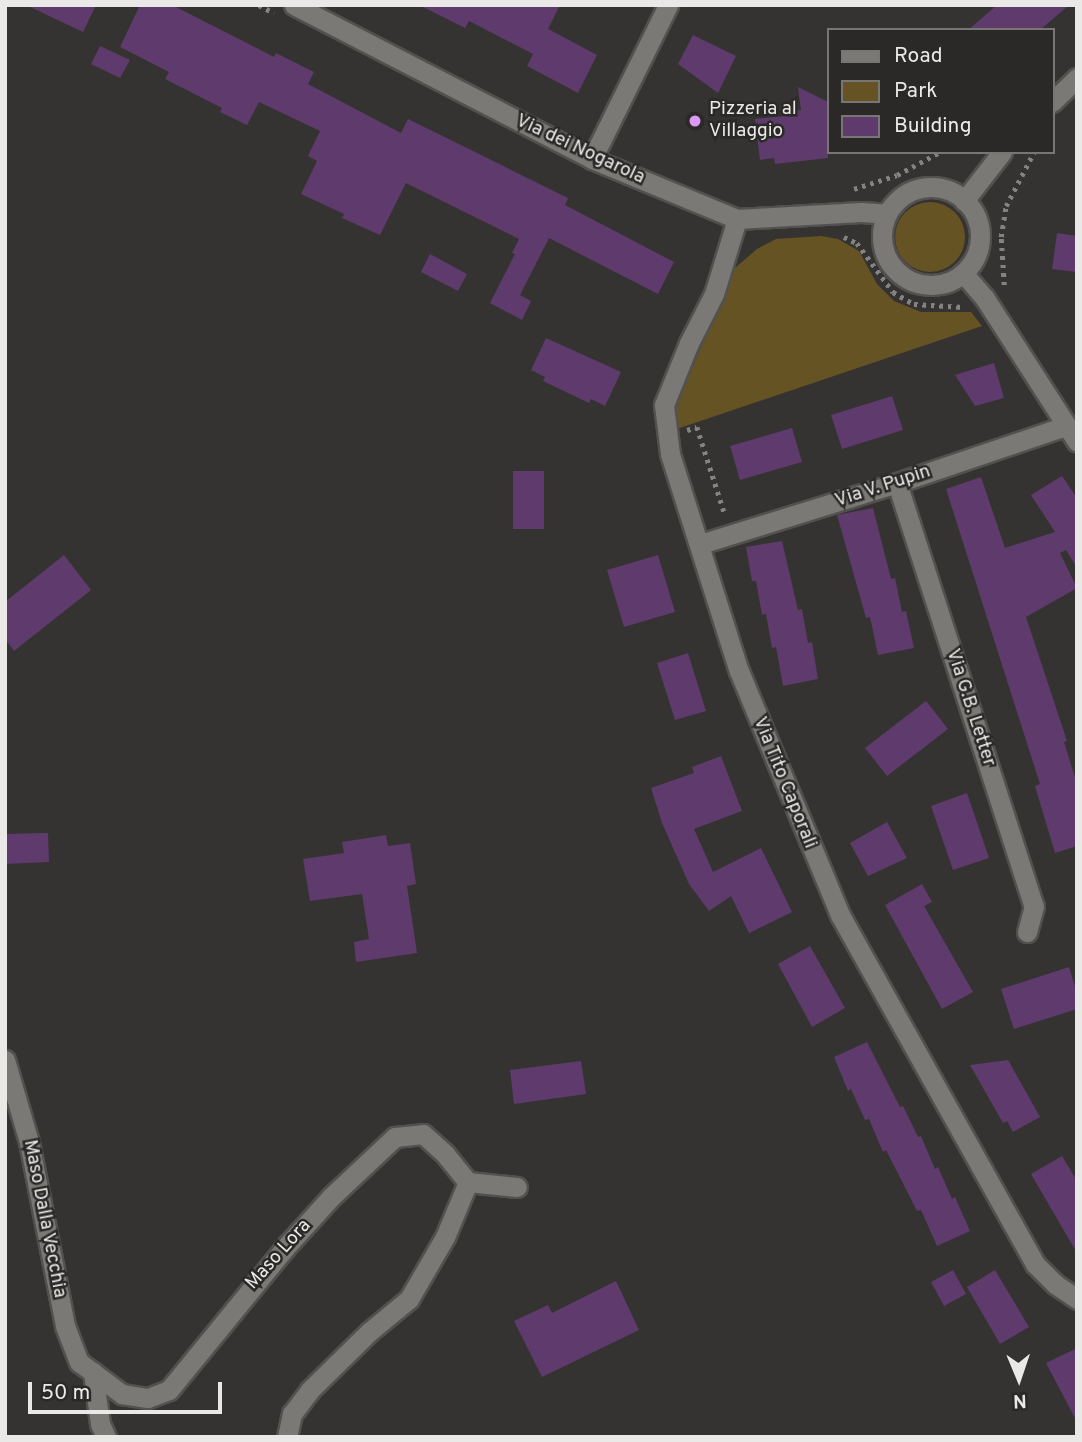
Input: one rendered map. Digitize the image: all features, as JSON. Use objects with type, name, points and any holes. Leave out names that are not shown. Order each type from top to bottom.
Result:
[{"type":"street","name":"Via dei Nogarola","points":[[294,5],[592,159],[737,219],[849,213],[887,214]]},
{"type":"street","points":[[592,159],[668,5]]},
{"type":"street","points":[[1054,101],[1077,78]]},
{"type":"street","points":[[964,201],[1000,154]]},
{"type":"street","points":[[922,188],[937,188],[964,201],[973,211],[980,237],[972,263],[963,273],[948,282],[932,285],[915,283],[900,275],[889,262],[883,247],[882,230],[887,214],[902,197],[922,188]]},
{"type":"street","name":"Via Tito Caporali","points":[[737,219],[714,294],[689,343],[664,405],[670,454],[739,671],[840,915],[1035,1264],[1077,1300]]},
{"type":"street","points":[[963,273],[984,296],[1071,434]]},
{"type":"street","name":"Via V. Pupin","points":[[700,544],[897,483],[1071,434]]},
{"type":"street","name":"Via G.B. Letter","points":[[897,483],[1034,906],[1027,932]]},
{"type":"street","name":"Maso Dalla Vecchia","points":[[5,1060],[29,1142],[65,1326],[79,1362],[93,1372]]},
{"type":"street","name":"Maso Lora","points":[[93,1372],[122,1394],[148,1398],[169,1390],[283,1250],[331,1197],[395,1137],[423,1134],[445,1154],[468,1182]]},
{"type":"street","points":[[287,1437],[292,1414],[310,1390],[369,1332],[409,1299],[446,1237],[468,1182],[517,1187]]},
{"type":"street","points":[[93,1372],[100,1424],[106,1437]]},
{"type":"path","points":[[849,213],[845,192],[897,175],[936,154]]},
{"type":"path","points":[[685,430],[697,427],[726,518]]},
{"type":"green space","points":[[930,202],[955,212],[965,237],[955,262],[930,272],[905,262],[895,237],[905,212]]},
{"type":"green space","points":[[821,236],[838,239],[859,251],[877,284],[894,301],[921,312],[971,312],[982,326],[674,430],[672,403],[693,366],[735,268],[757,249],[776,239]]},
{"type":"building","points":[[26,5],[96,5],[83,32]]},
{"type":"building","points":[[140,5],[172,5],[274,57],[276,53],[314,72],[308,84],[401,133],[408,119],[568,198],[565,205],[674,262],[658,294],[549,238],[520,295],[531,301],[522,320],[490,303],[515,254],[512,253],[519,239],[406,183],[380,235],[342,218],[344,214],[301,194],[317,161],[308,156],[320,131],[259,102],[247,125],[220,112],[222,108],[165,79],[169,72],[120,47]]},
{"type":"building","points":[[419,5],[560,5],[548,29],[597,55],[578,93],[527,66],[533,54],[469,21],[465,28]]},
{"type":"building","points":[[997,5],[1069,5],[1042,28],[970,28]]},
{"type":"building","points":[[693,35],[736,56],[718,93],[678,64]]},
{"type":"building","points":[[100,46],[130,60],[120,78],[91,64]]},
{"type":"building","points":[[798,87],[827,102],[828,158],[775,164],[774,158],[760,160],[755,119],[785,116],[785,112],[801,110]]},
{"type":"building","points":[[1057,233],[1077,236],[1077,272],[1052,269]]},
{"type":"building","points":[[430,254],[467,274],[458,291],[421,272]]},
{"type":"building","points":[[546,338],[621,372],[605,406],[591,399],[589,403],[543,381],[545,377],[531,370]]},
{"type":"building","points":[[994,363],[1004,398],[975,406],[955,375]]},
{"type":"building","points":[[892,396],[903,430],[842,449],[831,415]]},
{"type":"building","points":[[792,428],[802,462],[740,480],[730,446]]},
{"type":"building","points":[[513,471],[544,471],[544,529],[513,529]]},
{"type":"building","points":[[1062,476],[1077,498],[1077,568],[1066,550],[1060,553],[1077,588],[1026,617],[1067,741],[1064,742],[1077,784],[1077,846],[1055,853],[1035,786],[1040,784],[946,489],[981,477],[1005,548],[1055,532],[1031,495]]},
{"type":"building","points":[[873,508],[891,579],[895,578],[902,612],[906,611],[914,648],[878,655],[870,617],[866,618],[837,515]]},
{"type":"building","points":[[782,541],[798,610],[802,609],[808,643],[812,642],[818,679],[783,686],[776,647],[772,648],[766,614],[762,615],[746,547]]},
{"type":"building","points":[[64,555],[91,590],[14,651],[5,639],[5,602]]},
{"type":"building","points":[[658,555],[675,612],[624,627],[607,570]]},
{"type":"building","points":[[688,653],[706,711],[675,720],[657,663]]},
{"type":"building","points":[[926,701],[948,729],[887,776],[865,748]]},
{"type":"building","points":[[721,756],[742,811],[694,829],[713,872],[761,848],[792,912],[749,933],[731,896],[709,911],[689,884],[662,823],[651,788],[694,773],[692,767]]},
{"type":"building","points":[[967,793],[989,858],[953,870],[931,806]]},
{"type":"building","points":[[887,822],[907,858],[868,876],[850,843]]},
{"type":"building","points":[[48,833],[49,862],[5,864],[5,834]]},
{"type":"building","points":[[386,835],[388,846],[410,843],[416,884],[407,886],[417,953],[356,962],[354,942],[369,939],[362,894],[310,901],[303,859],[344,853],[342,842]]},
{"type":"building","points":[[922,884],[932,902],[924,906],[973,992],[942,1009],[885,905]]},
{"type":"building","points":[[810,946],[845,1008],[812,1027],[778,964]]},
{"type":"building","points":[[1069,967],[1077,993],[1077,1009],[1014,1029],[1001,989]]},
{"type":"building","points":[[867,1042],[900,1107],[903,1106],[918,1137],[921,1136],[935,1169],[938,1167],[952,1199],[955,1197],[970,1231],[937,1246],[921,1210],[917,1211],[886,1150],[883,1152],[869,1119],[865,1120],[851,1089],[848,1091],[834,1057]]},
{"type":"building","points":[[1008,1060],[1040,1117],[1013,1132],[1007,1121],[1003,1123],[970,1065]]},
{"type":"building","points":[[581,1061],[586,1094],[514,1104],[510,1070]]},
{"type":"building","points":[[1062,1156],[1077,1181],[1077,1253],[1031,1174]]},
{"type":"building","points":[[953,1270],[966,1294],[944,1306],[931,1282]]},
{"type":"building","points":[[995,1270],[1029,1327],[1000,1344],[967,1287]]},
{"type":"building","points":[[616,1281],[639,1330],[542,1377],[514,1321],[548,1305],[552,1313]]},
{"type":"building","points":[[1077,1348],[1077,1422],[1046,1363]]},
{"type":"place","name":"Pizzeria al Villaggio","points":[[695,121]]}]
